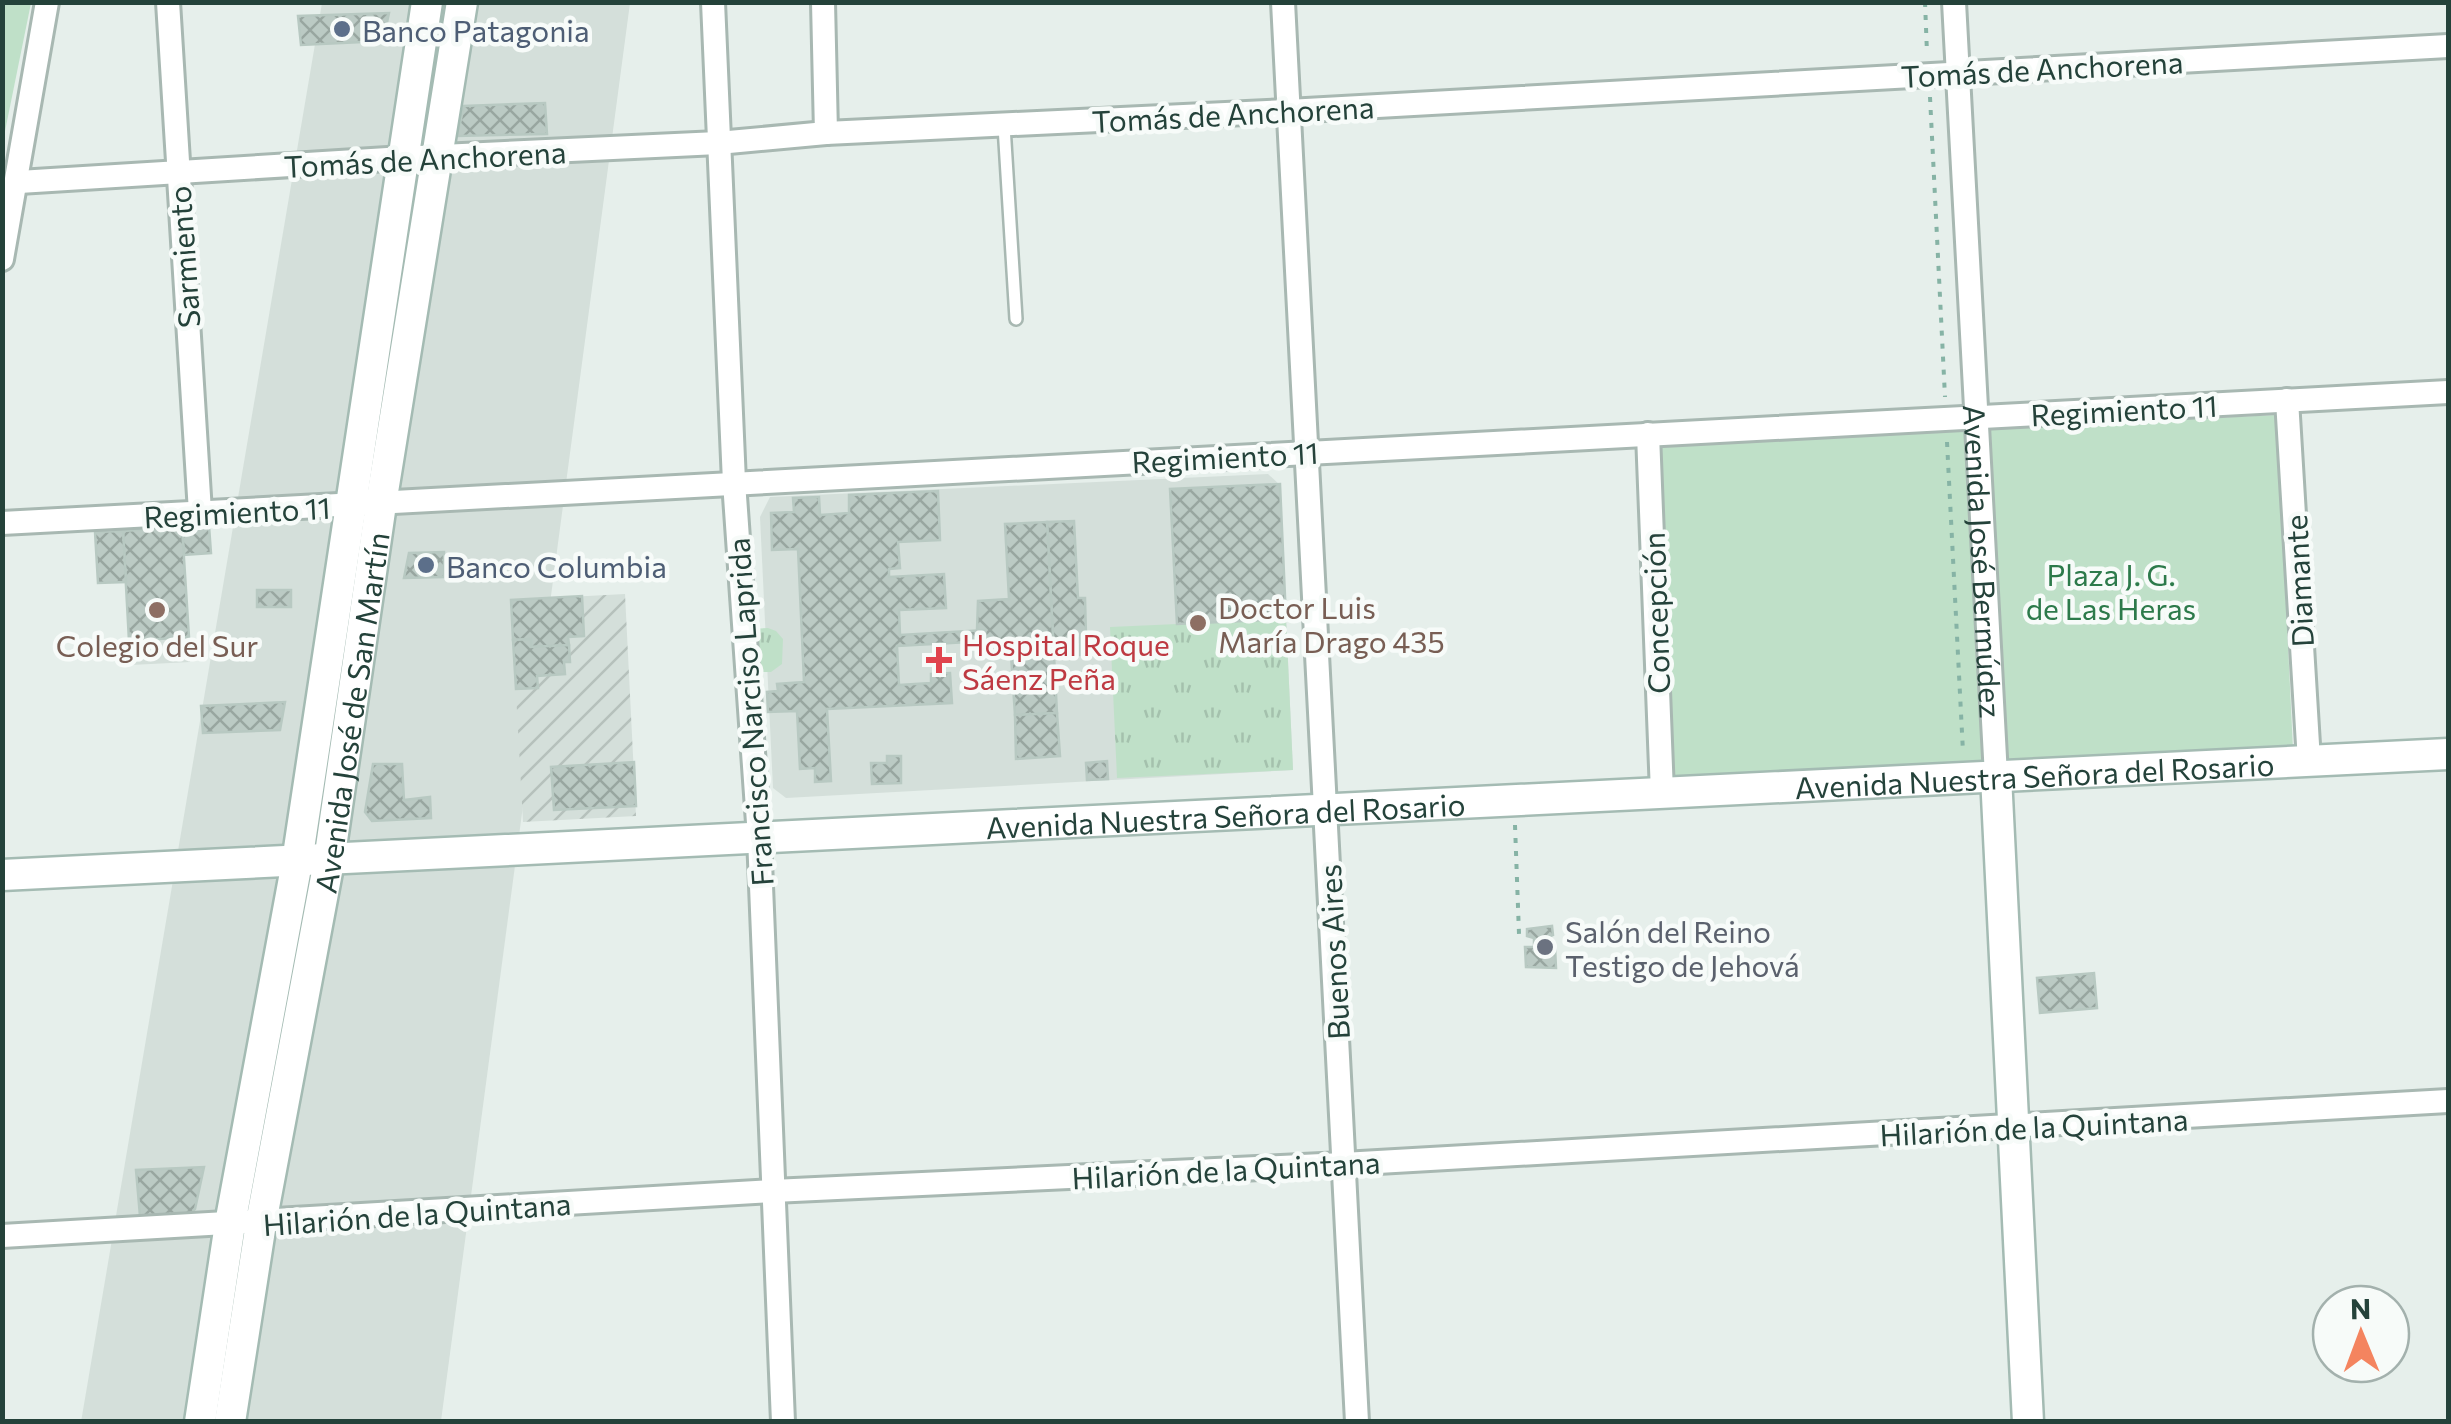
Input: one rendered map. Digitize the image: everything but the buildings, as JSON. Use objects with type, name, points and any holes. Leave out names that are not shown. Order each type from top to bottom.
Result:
[{"type":"street","points":[[2,259],[48,2]]},
{"type":"street","name":"Sarmiento","points":[[168,2],[200,512]]},
{"type":"street","name":"Avenida José de San Martín","points":[[200,1422],[230,1224],[297,862],[401,159],[428,2]]},
{"type":"street","name":"Avenida José de San Martín","points":[[230,1422],[261,1223],[329,861],[381,504],[462,2]]},
{"type":"street","name":"Francisco Narciso Laprida","points":[[714,2],[734,482],[758,837],[783,1422]]},
{"type":"street","points":[[823,2],[826,133]]},
{"type":"street","name":"Buenos Aires","points":[[1283,2],[1357,1422]]},
{"type":"street","name":"Avenida José Bermúdez","points":[[1954,2],[2028,1422]]},
{"type":"street","name":"Tomás de Anchorena","points":[[18,182],[826,133],[2448,46]]},
{"type":"street","name":"Regimiento 11","points":[[2,523],[2448,392]]},
{"type":"street","name":"Diamante","points":[[2287,400],[2309,761]]},
{"type":"street","name":"Concepción","points":[[1648,434],[1662,792]]},
{"type":"street","name":"Avenida Nuestra Señora del Rosario","points":[[2,875],[2448,754]]},
{"type":"street","name":"Hilarión de la Quintana","points":[[2,1236],[773,1190],[1343,1164],[2448,1101]]},
{"type":"lane","points":[[1004,126],[1016,319]]},
{"type":"path","points":[[1925,2],[1964,778]]},
{"type":"path","points":[[1514,800],[1519,934]]},
{"type":"shaded area","points":[[322,3],[630,3],[441,1421],[81,1422]]},
{"type":"shaded area","name":"Hospital Roque Sáenz Peña","points":[[1268,474],[1280,485],[1293,770],[786,798],[773,788],[760,517],[770,497]]},
{"type":"shaded area","name":"Colegio del Sur","points":[[182,527],[190,662],[131,665],[126,582],[98,583],[95,532]]},
{"type":"shaded area","points":[[625,594],[636,816],[523,822],[511,600]]},
{"type":"green space","points":[[2,3],[31,3],[3,141]]},
{"type":"green space","name":"Plaza J. G. de Las Heras","points":[[2277,415],[2293,750],[1673,779],[1657,444]]},
{"type":"green space","points":[[1286,619],[1293,770],[1117,778],[1110,627]]},
{"type":"green space","points":[[768,628],[783,639],[782,664],[771,672],[753,672],[751,629]]},
{"type":"place","name":"Banco Patagonia","points":[[342,29]]},
{"type":"place","name":"Banco Columbia","points":[[426,565]]},
{"type":"place","name":"Colegio del Sur","points":[[157,610]]},
{"type":"place","name":"Doctor Luis María Drago 435","points":[[1198,623]]},
{"type":"place","name":"Hospital Roque Sáenz Peña","points":[[939,660]]},
{"type":"place","name":"Salón del Reino Testigo de Jehová","points":[[1545,947]]}]
